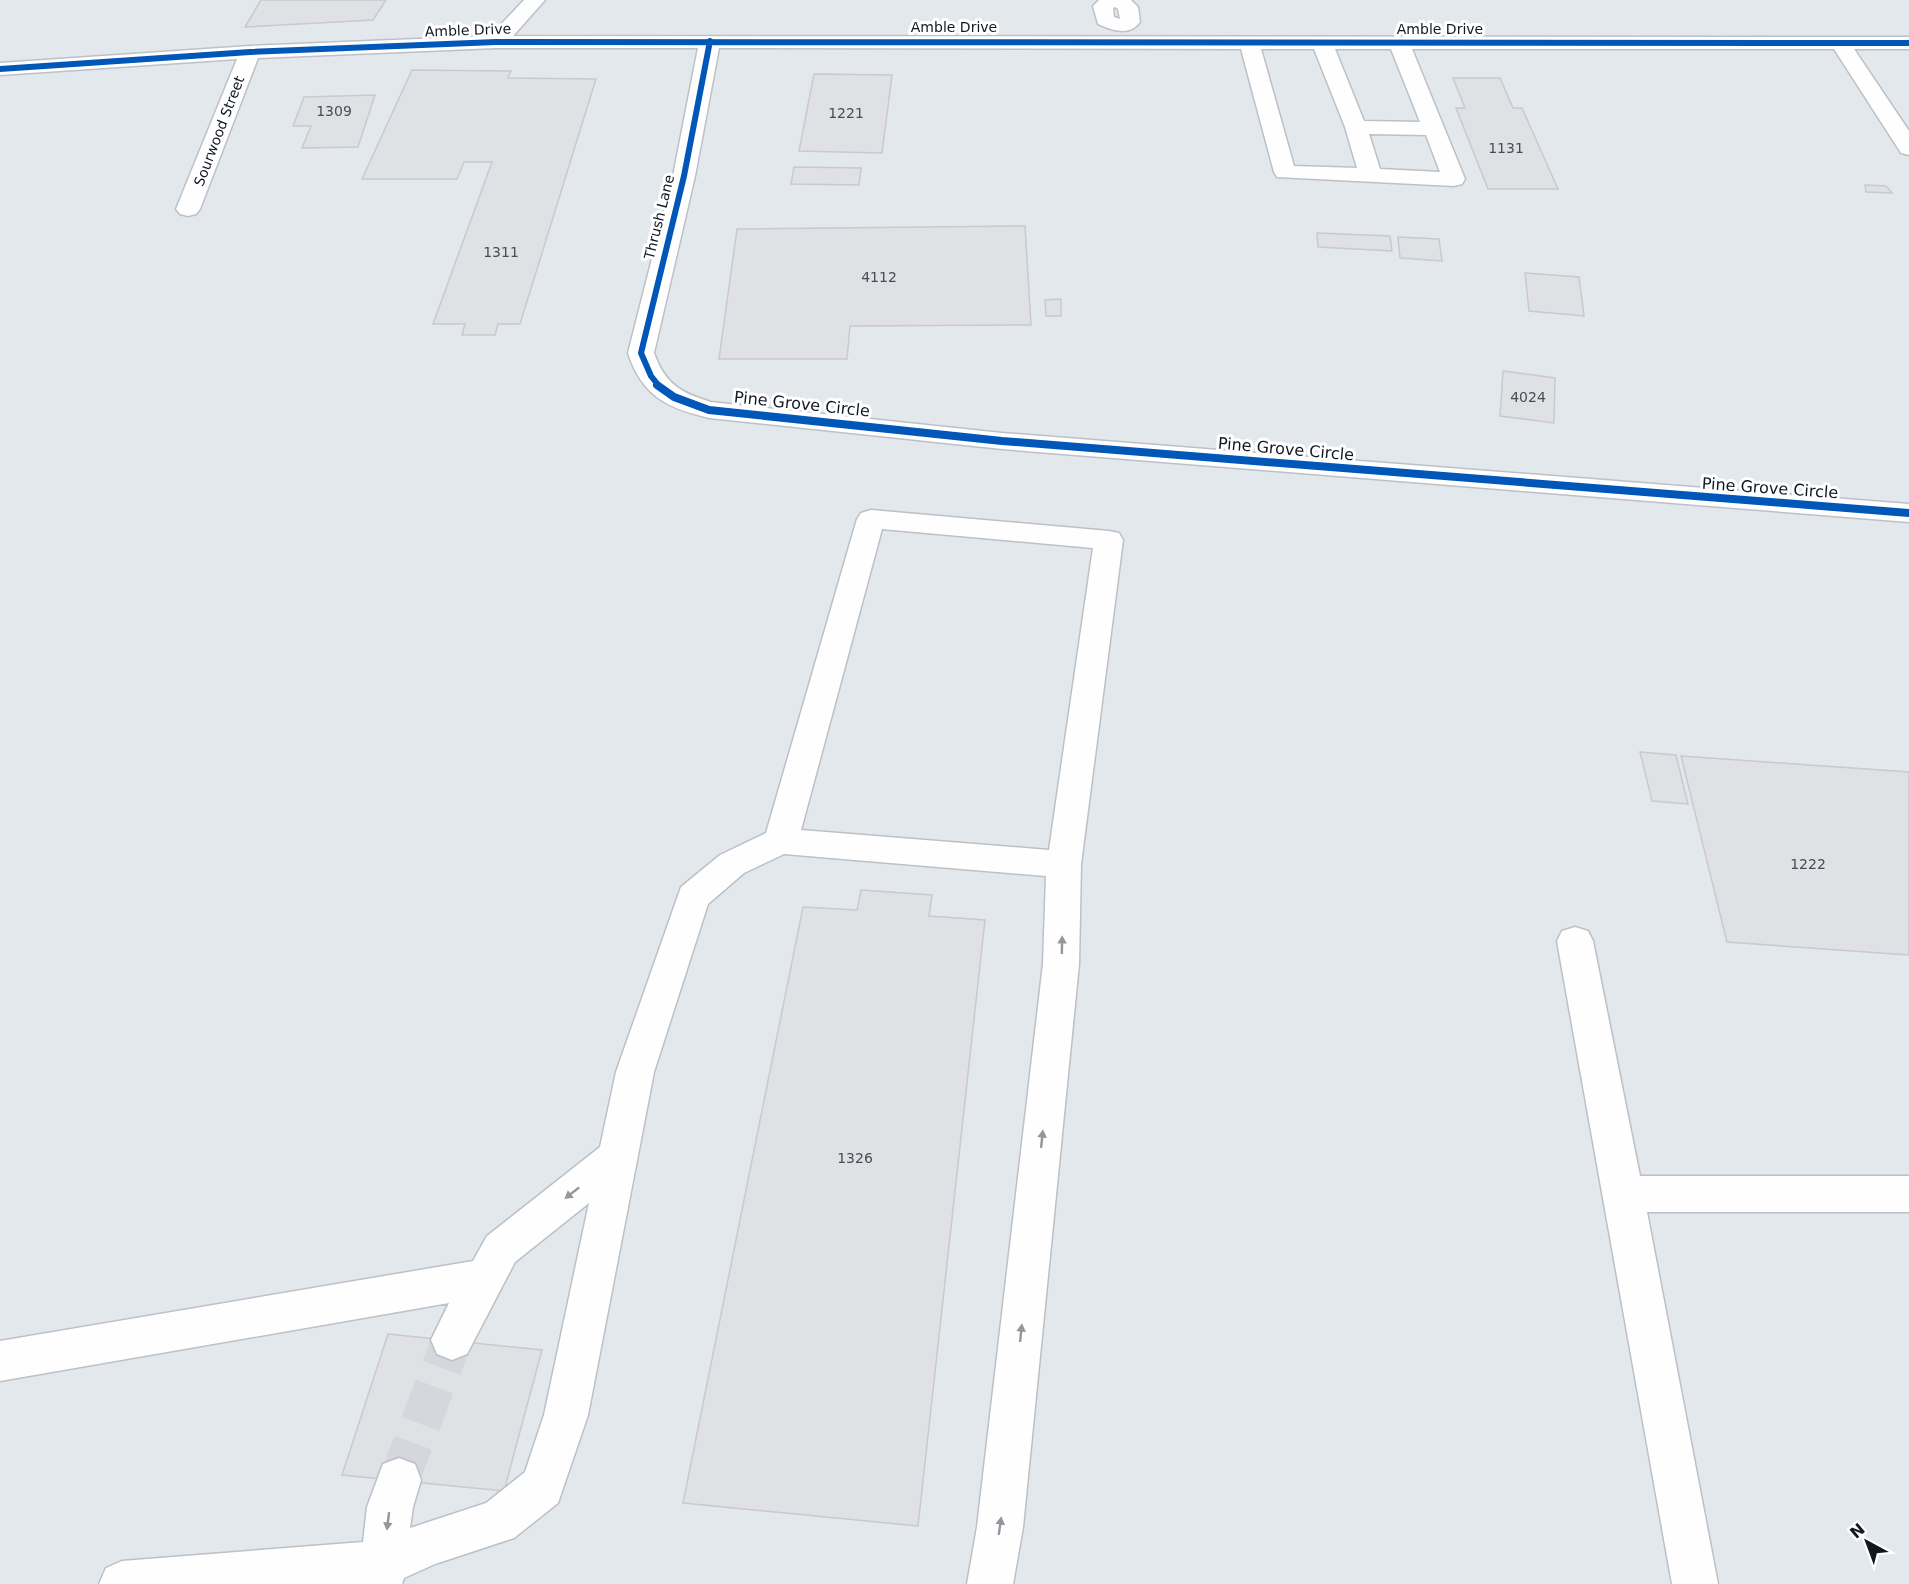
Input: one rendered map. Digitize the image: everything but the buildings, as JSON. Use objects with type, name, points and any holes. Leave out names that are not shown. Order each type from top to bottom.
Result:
[{"type":"street","points":[[496,42],[534,0]]},
{"type":"street","points":[[1112,0],[1103,6],[1105,20],[1122,33],[1130,22],[1128,7],[1119,0]]},
{"type":"street","name":"Amble Drive","points":[[0,69],[250,52],[496,42],[710,41],[1122,33],[1249,42],[1909,43]]},
{"type":"street","name":"Thrush Lane","points":[[664,392],[647,374],[641,353],[684,176],[710,41]]},
{"type":"street","points":[[1249,42],[1285,172],[1454,179],[1399,42]]},
{"type":"street","points":[[1322,42],[1356,127],[1371,176]]},
{"type":"street","points":[[1840,43],[1909,148]]},
{"type":"street","name":"Sourwood Street","points":[[188,209],[250,52]]},
{"type":"street","points":[[1356,127],[1435,129]]},
{"type":"street","name":"Pine Grove Circle","points":[[664,392],[709,410],[1002,441],[1909,513]]},
{"type":"street","points":[[780,841],[871,519],[1109,540],[1064,864],[1061,964],[1002,1515],[990,1584]]},
{"type":"street","points":[[122,1584],[382,1574],[432,1542],[498,1522],[542,1487],[566,1415],[635,1072],[693,897],[732,864],[780,841],[1064,864]]},
{"type":"street","points":[[1575,941],[1695,1584]]},
{"type":"street","points":[[452,1340],[501,1249],[618,1156]]},
{"type":"street","points":[[1624,1194],[1909,1194]]},
{"type":"street","points":[[0,1361],[485,1278]]},
{"type":"street","points":[[382,1574],[390,1507],[399,1480]]},
{"type":"shaded area","points":[[0,0],[1909,0],[1909,1584],[0,1584]]},
{"type":"tunnel","points":[[399,1480],[452,1340]]},
{"type":"cycle path","points":[[710,41],[684,176],[641,353],[645,366],[657,385],[665,392],[685,402],[709,410],[1002,441],[1909,513]]},
{"type":"cycle path","points":[[0,69],[250,52],[496,42],[1909,43]]}]
